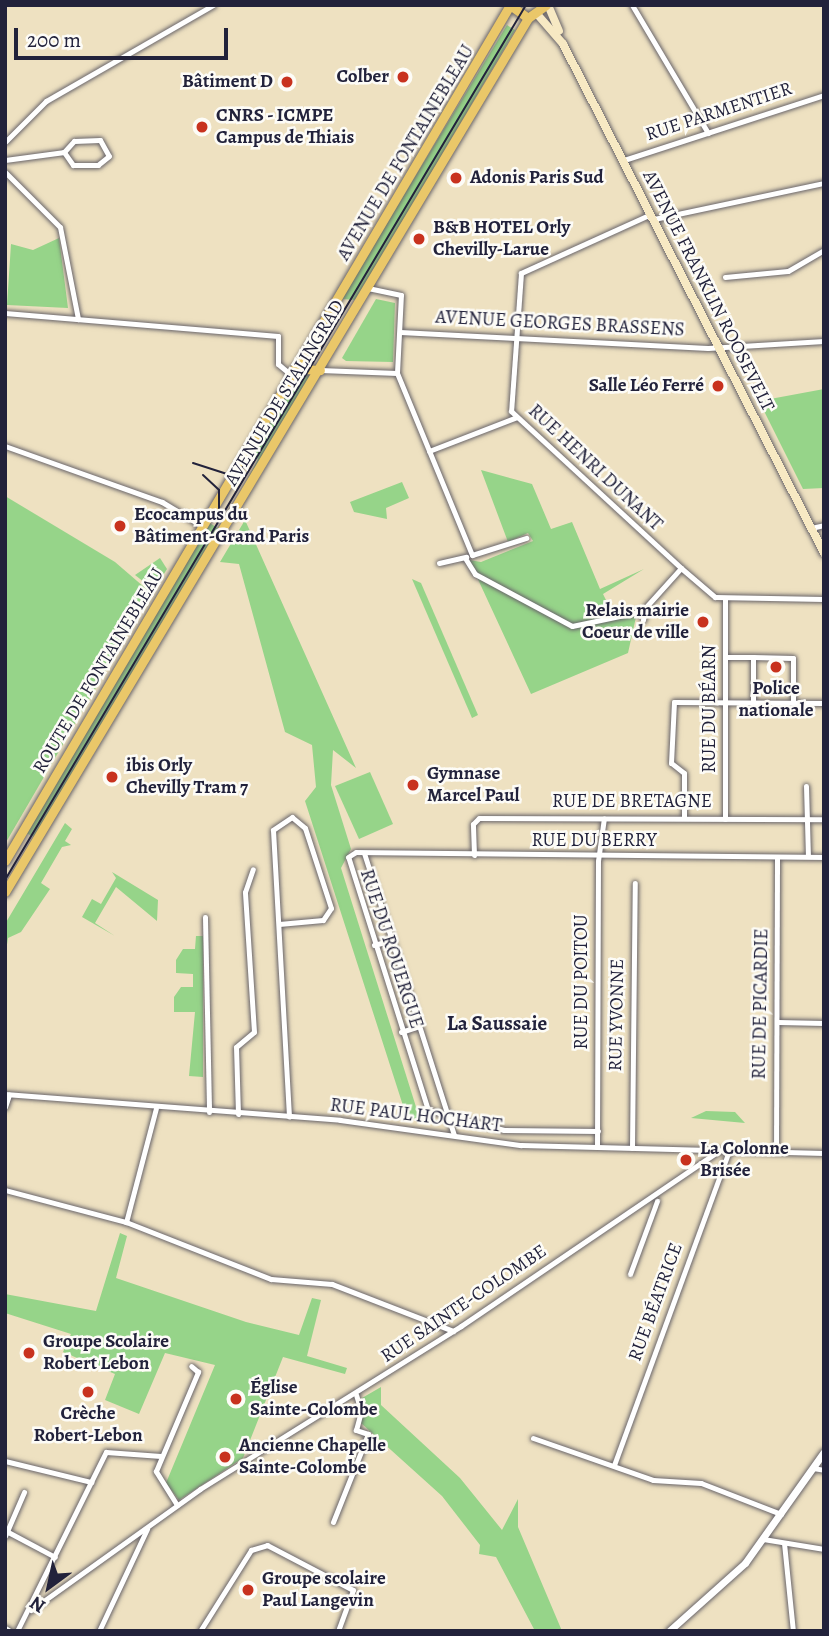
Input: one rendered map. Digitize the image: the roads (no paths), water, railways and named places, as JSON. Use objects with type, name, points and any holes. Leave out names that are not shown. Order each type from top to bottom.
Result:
[{"type":"main road","points":[[510,5],[532,16]]},
{"type":"main road","name":"AVENUE DE FONTAINEBLEAU","points":[[327,316],[510,5]]},
{"type":"main road","name":"AVENUE DE STALINGRAD","points":[[5,892],[532,16],[547,5]]},
{"type":"main road","name":"AVENUE FRANKLIN ROOSEVELT","points":[[547,5],[563,44],[824,553]]},
{"type":"main road","name":"AVENUE FRANKLIN ROOSEVELT","points":[[532,16],[563,44]]},
{"type":"main road","name":"ROUTE DE FONTAINEBLEAU","points":[[5,861],[327,316]]},
{"type":"main road","points":[[293,372],[320,370]]},
{"type":"street","points":[[5,142],[46,101],[213,5]]},
{"type":"street","points":[[632,5],[708,133]]},
{"type":"street","name":"RUE PARMENTIER","points":[[624,160],[824,94]]},
{"type":"street","points":[[5,160],[64,152],[74,141],[100,140],[109,150],[98,165],[73,165],[64,152]]},
{"type":"street","points":[[5,172],[60,227],[78,319]]},
{"type":"street","points":[[514,338],[517,282],[528,266],[653,216],[824,183]]},
{"type":"street","points":[[725,277],[788,271],[824,250]]},
{"type":"street","points":[[368,288],[398,291],[400,332],[397,373],[472,555]]},
{"type":"street","points":[[5,313],[278,336],[278,364],[293,372]]},
{"type":"street","name":"AVENUE GEORGES BRASSENS","points":[[400,332],[718,347],[824,341]]},
{"type":"street","name":"RUE HENRI DUNANT","points":[[514,338],[510,411],[710,594],[725,599]]},
{"type":"street","points":[[320,370],[397,373]]},
{"type":"street","points":[[429,451],[517,417]]},
{"type":"street","points":[[5,446],[162,502],[202,526]]},
{"type":"street","points":[[811,528],[824,525]]},
{"type":"street","points":[[439,563],[465,558],[526,538]]},
{"type":"street","points":[[465,558],[475,574],[572,626],[644,611]]},
{"type":"street","points":[[643,620],[644,611],[681,568]]},
{"type":"street","points":[[725,599],[824,599]]},
{"type":"street","name":"RUE DU BÉARN","points":[[725,599],[725,818]]},
{"type":"street","points":[[725,657],[793,658],[793,702]]},
{"type":"street","points":[[753,657],[753,702]]},
{"type":"street","points":[[684,818],[684,773],[671,763],[674,702],[824,703]]},
{"type":"street","points":[[806,786],[808,856]]},
{"type":"street","points":[[279,924],[323,920],[331,908],[305,828],[292,817],[273,830],[289,1117]]},
{"type":"street","name":"RUE DE BRETAGNE","points":[[474,855],[473,824],[479,818],[824,819]]},
{"type":"street","name":"RUE DU POITOU","points":[[597,1147],[599,856],[604,818]]},
{"type":"street","name":"RUE DU ROUERGUE","points":[[447,1116],[424,1104],[347,862],[352,853],[363,853],[454,1135]]},
{"type":"street","name":"RUE DU BERRY","points":[[363,853],[824,857]]},
{"type":"street","name":"RUE DE PICARDIE","points":[[776,1152],[777,858]]},
{"type":"street","points":[[238,1114],[236,1046],[254,1032],[245,892],[253,869]]},
{"type":"street","name":"RUE YVONNE","points":[[632,1148],[635,883]]},
{"type":"street","points":[[205,917],[209,1112]]},
{"type":"street","points":[[374,946],[391,940]]},
{"type":"street","points":[[778,1022],[824,1023]]},
{"type":"street","points":[[401,1032],[419,1027]]},
{"type":"street","points":[[5,1107],[7,1095]]},
{"type":"street","name":"RUE PAUL HOCHART","points":[[7,1095],[289,1117],[521,1145],[824,1153]]},
{"type":"street","points":[[126,1222],[156,1108]]},
{"type":"street","points":[[447,1116],[504,1130],[598,1131]]},
{"type":"street","name":"RUE BÉATRICE","points":[[614,1465],[729,1151]]},
{"type":"street","name":"RUE SAINTE-COLOMBE","points":[[31,1610],[177,1505],[356,1395],[717,1152]]},
{"type":"street","points":[[5,1190],[126,1222],[271,1279],[332,1284],[453,1331]]},
{"type":"street","points":[[630,1273],[657,1201]]},
{"type":"street","points":[[177,1505],[156,1471],[198,1372],[191,1366]]},
{"type":"street","points":[[334,1522],[368,1434],[356,1430],[361,1411],[356,1395]]},
{"type":"street","points":[[533,1438],[653,1480],[701,1483],[781,1514]]},
{"type":"street","points":[[17,1631],[31,1610],[106,1452],[161,1456]]},
{"type":"street","points":[[669,1631],[748,1559],[824,1452]]},
{"type":"street","points":[[5,1461],[91,1482]]},
{"type":"street","points":[[813,1468],[824,1470]]},
{"type":"street","points":[[24,1492],[7,1534],[55,1557]]},
{"type":"street","points":[[99,1631],[148,1526]]},
{"type":"street","points":[[762,1539],[824,1549]]},
{"type":"street","points":[[784,1543],[793,1631]]},
{"type":"street","points":[[200,1631],[251,1550],[267,1545],[353,1590],[338,1631]]},
{"type":"tram line","points":[[5,880],[526,5]]},
{"type":"tram line","points":[[193,463],[226,474],[248,465]]},
{"type":"tram line","points":[[203,475],[219,490],[219,513]]},
{"type":"place","name":"Colber","points":[[403,77]]},
{"type":"place","name":"Bâtiment D","points":[[287,82]]},
{"type":"place","name":"CNRS - ICMPE Campus de Thiais","points":[[202,127]]},
{"type":"place","name":"Adonis Paris Sud","points":[[456,178]]},
{"type":"place","name":"B&B HOTEL Orly Chevilly-Larue","points":[[419,239]]},
{"type":"place","name":"Salle Léo Ferré","points":[[718,386]]},
{"type":"place","name":"Ecocampus du Bâtiment-Grand Paris","points":[[120,526]]},
{"type":"place","name":"Relais mairie Coeur de ville","points":[[703,622]]},
{"type":"place","name":"Police nationale","points":[[776,667]]},
{"type":"place","name":"ibis Orly Chevilly Tram 7","points":[[112,777]]},
{"type":"place","name":"Gymnase Marcel Paul","points":[[413,785]]},
{"type":"place","name":"La Colonne Brisée","points":[[686,1160]]},
{"type":"place","name":"Groupe Scolaire Robert Lebon","points":[[29,1353]]},
{"type":"place","name":"Crèche Robert-Lebon","points":[[88,1392]]},
{"type":"place","name":"Église Sainte-Colombe","points":[[236,1399]]},
{"type":"place","name":"Ancienne Chapelle Sainte-Colombe","points":[[225,1457]]},
{"type":"place","name":"Groupe scolaire Paul Langevin","points":[[248,1590]]},
{"type":"district","name":"La Saussaie","points":[[497,1023]]}]
